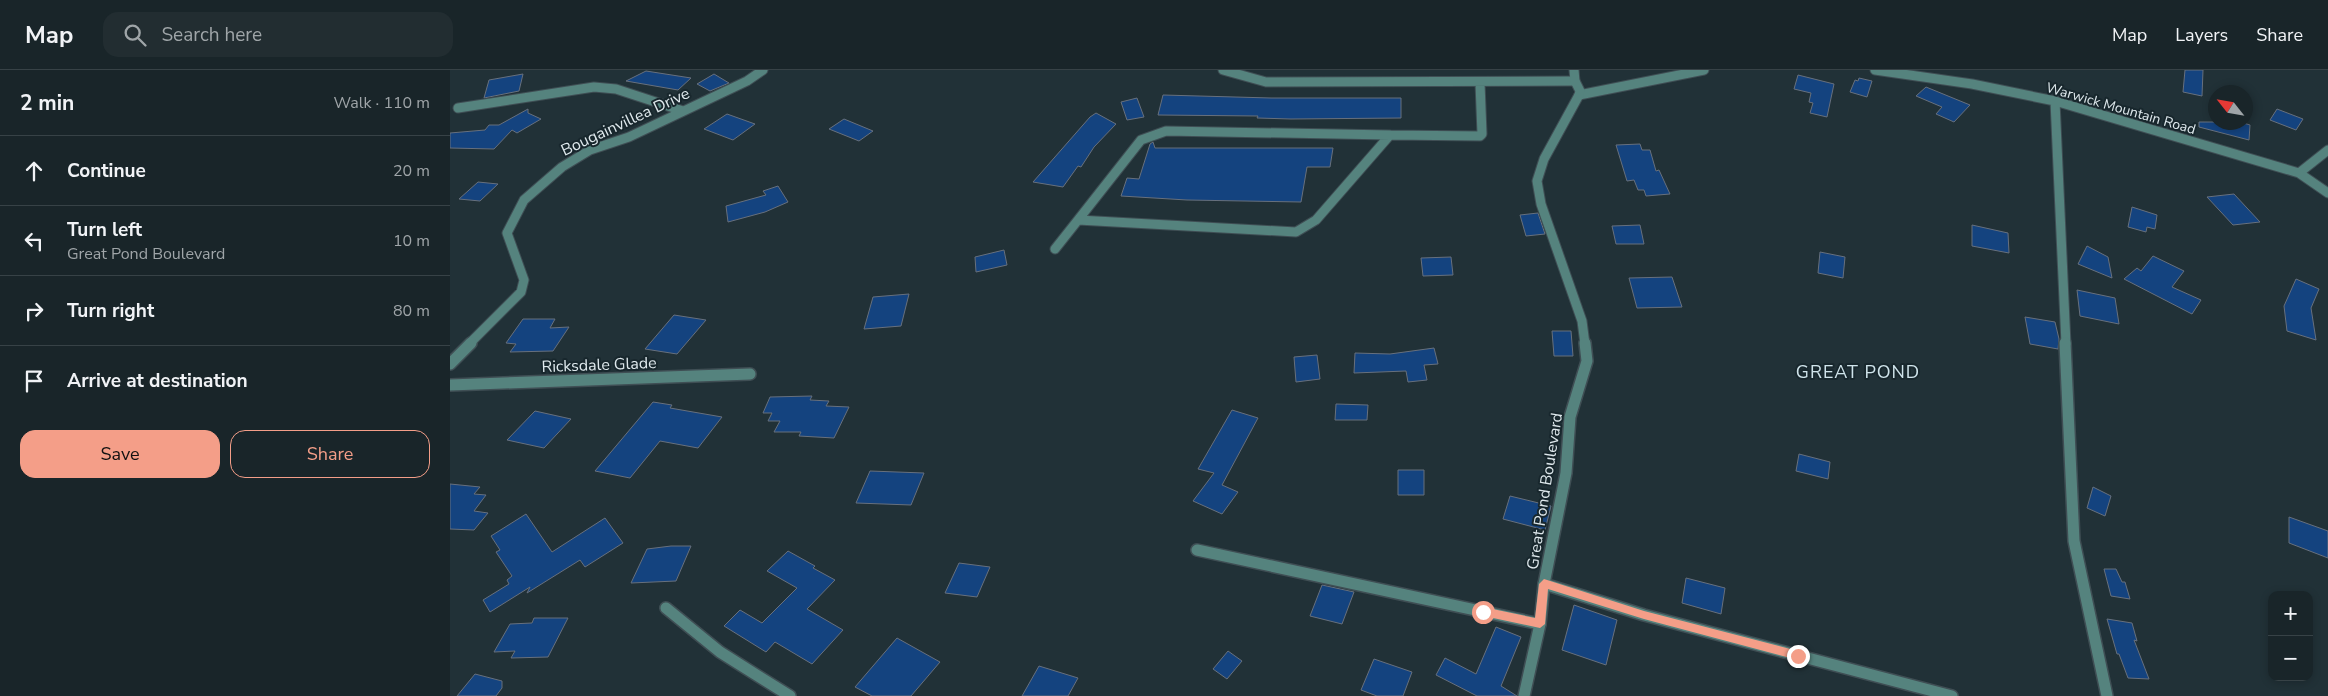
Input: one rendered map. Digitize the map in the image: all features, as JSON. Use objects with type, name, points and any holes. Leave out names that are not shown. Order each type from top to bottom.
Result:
[{"type":"street","name":"Bougainvillea Drive","points":[[450,364],[521,292],[524,280],[507,234],[524,200],[562,167],[590,150],[629,137],[747,81],[764,70]]},
{"type":"street","points":[[1223,70],[1266,82],[1480,83],[1575,81]]},
{"type":"street","points":[[1574,70],[1575,81],[1580,91],[1579,95],[1704,70]]},
{"type":"street","name":"Warwick Mountain Road","points":[[1875,70],[1972,84],[2055,101],[2299,173],[2328,192]]},
{"type":"street","points":[[1055,249],[1141,140],[1157,132],[1480,136],[1482,134],[1480,83]]},
{"type":"street","points":[[458,108],[594,87],[616,89],[683,111]]},
{"type":"street","name":"Great Pond Boulevard","points":[[1524,696],[1540,624],[1544,584],[1566,473],[1570,417],[1587,361],[1582,321],[1551,235],[1539,197],[1538,182],[1544,160],[1579,95]]},
{"type":"street","points":[[2055,101],[2074,541],[2107,696]]},
{"type":"street","points":[[1078,220],[1296,232],[1316,220],[1391,134]]},
{"type":"street","points":[[2299,173],[2328,150]]},
{"type":"street","name":"Ricksdale Glade","points":[[450,385],[750,374]]},
{"type":"street","points":[[1197,550],[1540,624]]},
{"type":"street","points":[[1544,584],[1644,615],[1952,696]]},
{"type":"street","points":[[666,608],[720,652],[790,696]]},
{"type":"building","points":[[2185,70],[2203,70],[2202,96],[2183,92]]},
{"type":"building","points":[[646,71],[691,78],[678,90],[626,81]]},
{"type":"building","points":[[523,74],[519,91],[484,98],[489,80]]},
{"type":"building","points":[[714,74],[729,83],[710,91],[697,84]]},
{"type":"building","points":[[1798,75],[1834,84],[1827,117],[1810,113],[1813,103],[1809,102],[1811,93],[1794,89]]},
{"type":"building","points":[[1859,78],[1872,81],[1867,97],[1850,92],[1855,80],[1858,81]]},
{"type":"building","points":[[1926,87],[1970,105],[1954,122],[1936,114],[1942,107],[1916,96]]},
{"type":"building","points":[[1163,95],[1271,98],[1401,98],[1401,118],[1291,119],[1257,118],[1258,116],[1158,115]]},
{"type":"building","points":[[1137,98],[1144,117],[1127,120],[1121,102]]},
{"type":"building","points":[[528,109],[528,113],[541,119],[517,133],[512,130],[494,149],[450,148],[450,133],[485,130],[489,125],[499,125]]},
{"type":"building","points":[[2277,109],[2303,119],[2296,130],[2270,120]]},
{"type":"building","points":[[1096,113],[1116,124],[1094,147],[1081,167],[1078,166],[1063,187],[1033,182],[1090,117]]},
{"type":"building","points":[[727,114],[755,124],[733,140],[704,129]]},
{"type":"building","points":[[844,119],[873,131],[859,141],[829,129]]},
{"type":"building","points":[[2199,122],[2208,122],[2208,129],[2199,127]]},
{"type":"building","points":[[2211,130],[2250,130],[2249,140]]},
{"type":"building","points":[[1153,142],[1155,148],[1333,148],[1330,167],[1307,167],[1301,202],[1187,200],[1121,196],[1127,178],[1139,179],[1150,144]]},
{"type":"building","points":[[1640,144],[1642,150],[1650,150],[1656,171],[1659,170],[1670,194],[1646,196],[1644,190],[1638,190],[1634,180],[1627,181],[1616,145]]},
{"type":"building","points":[[478,182],[498,184],[480,201],[459,199]]},
{"type":"building","points":[[778,186],[788,202],[765,212],[728,222],[726,206],[766,195],[763,191]]},
{"type":"building","points":[[2234,194],[2260,222],[2233,225],[2207,197]]},
{"type":"building","points":[[2132,207],[2157,215],[2155,229],[2147,227],[2146,232],[2128,227]]},
{"type":"building","points":[[1538,213],[1545,234],[1526,236],[1520,215]]},
{"type":"building","points":[[1640,225],[1644,244],[1616,244],[1612,226]]},
{"type":"building","points":[[1972,225],[2008,233],[2009,253],[1972,246]]},
{"type":"building","points":[[2087,246],[2108,257],[2112,278],[2078,264]]},
{"type":"building","points":[[1004,250],[1007,265],[976,272],[975,257]]},
{"type":"building","points":[[1820,252],[1845,257],[1843,278],[1818,273]]},
{"type":"building","points":[[2153,256],[2184,271],[2172,287],[2201,300],[2192,314],[2124,279],[2137,268],[2141,271]]},
{"type":"building","points":[[1451,257],[1453,275],[1423,276],[1421,258]]},
{"type":"building","points":[[1672,277],[1682,307],[1637,308],[1629,278]]},
{"type":"building","points":[[2296,279],[2319,289],[2311,308],[2316,340],[2287,331],[2284,306]]},
{"type":"building","points":[[2077,290],[2115,298],[2119,324],[2080,316]]},
{"type":"building","points":[[909,294],[901,326],[864,329],[873,297]]},
{"type":"building","points":[[674,315],[706,320],[677,354],[645,349]]},
{"type":"building","points":[[2025,317],[2055,322],[2059,339],[2058,349],[2030,344]]},
{"type":"building","points":[[523,319],[555,319],[550,328],[569,327],[553,351],[510,352],[516,344],[506,343]]},
{"type":"building","points":[[1552,331],[1571,331],[1573,356],[1554,356]]},
{"type":"building","points":[[1434,348],[1438,364],[1424,365],[1427,380],[1408,382],[1406,371],[1354,373],[1355,353],[1390,354]]},
{"type":"building","points":[[1317,355],[1320,379],[1296,382],[1294,357]]},
{"type":"building","points":[[812,396],[810,400],[829,401],[826,406],[849,407],[834,438],[799,436],[801,432],[774,432],[780,421],[768,421],[772,413],[763,413],[770,397]]},
{"type":"building","points":[[653,402],[672,405],[670,408],[722,417],[698,448],[660,441],[630,478],[595,471]]},
{"type":"building","points":[[1336,404],[1368,405],[1367,420],[1335,420]]},
{"type":"building","points":[[1232,410],[1258,418],[1222,485],[1238,492],[1222,514],[1193,501],[1214,473],[1198,469]]},
{"type":"building","points":[[535,411],[571,419],[544,448],[507,440]]},
{"type":"building","points":[[1799,454],[1830,462],[1828,479],[1796,471]]},
{"type":"building","points":[[1398,470],[1424,470],[1424,495],[1398,495]]},
{"type":"building","points":[[870,471],[924,473],[911,505],[856,503]]},
{"type":"building","points":[[450,484],[480,487],[474,494],[486,495],[474,511],[488,513],[474,530],[450,529]]},
{"type":"building","points":[[2093,487],[2111,496],[2105,516],[2087,508]]},
{"type":"building","points":[[1510,496],[1551,506],[1545,530],[1503,519]]},
{"type":"building","points":[[526,514],[552,552],[605,518],[623,543],[585,567],[580,560],[527,593],[530,587],[490,612],[483,600],[509,584],[507,580],[512,576],[496,552],[500,550],[491,536]]},
{"type":"building","points":[[2289,517],[2328,531],[2328,558],[2289,543]]},
{"type":"building","points":[[691,546],[676,581],[631,583],[647,549]]},
{"type":"building","points":[[788,551],[835,580],[807,609],[843,630],[812,664],[775,642],[766,652],[724,626],[740,610],[762,623],[797,588],[767,571]]},
{"type":"building","points":[[959,563],[990,567],[977,597],[945,593]]},
{"type":"building","points":[[2104,569],[2116,569],[2122,582],[2125,582],[2130,599],[2111,596]]},
{"type":"building","points":[[1686,578],[1725,588],[1721,614],[1682,603]]},
{"type":"building","points":[[1322,585],[1354,592],[1342,624],[1310,616]]},
{"type":"building","points":[[1574,605],[1617,620],[1606,665],[1562,650]]},
{"type":"building","points":[[534,618],[568,618],[548,657],[511,658],[515,651],[494,652],[510,624],[532,623]]},
{"type":"building","points":[[2107,619],[2132,623],[2137,641],[2134,640],[2149,679],[2128,678],[2119,654],[2117,654]]},
{"type":"building","points":[[1496,627],[1521,637],[1501,686],[1517,696],[1477,696],[1436,675],[1445,658],[1476,674]]},
{"type":"building","points":[[897,638],[940,662],[911,696],[872,696],[855,687]]},
{"type":"building","points":[[1228,651],[1242,661],[1227,679],[1213,669]]},
{"type":"building","points":[[1374,659],[1412,672],[1403,696],[1377,696],[1361,690]]},
{"type":"building","points":[[1039,666],[1078,678],[1068,696],[1022,696]]},
{"type":"building","points":[[475,674],[502,681],[502,688],[496,696],[457,696]]},
{"type":"district","name":"GREAT POND","points":[[1858,372]]},
{"type":"route","points":[[1483,612],[1540,624],[1544,584],[1644,615],[1798,656]]}]
